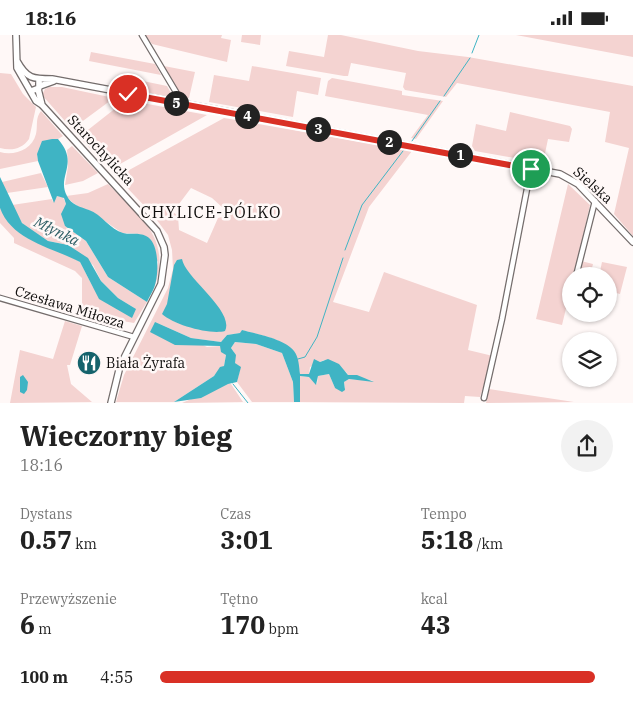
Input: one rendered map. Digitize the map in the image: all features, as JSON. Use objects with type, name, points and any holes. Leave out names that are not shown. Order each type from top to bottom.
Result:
[{"type":"street","name":"Starochylicka","points":[[16,35],[19,73],[26,83],[37,89],[36,101],[42,105],[150,221],[161,239],[165,255],[163,277],[155,298],[120,366],[110,403]]},
{"type":"street","points":[[142,35],[176,92],[177,103]]},
{"type":"street","points":[[17,61],[21,71],[39,79],[37,89]]},
{"type":"street","points":[[26,83],[31,77]]},
{"type":"street","name":"Sielska","points":[[39,79],[177,103],[568,177],[633,242]]},
{"type":"street","name":"Sielska","points":[[37,89],[54,81]]},
{"type":"street","points":[[484,398],[502,319],[531,169]]},
{"type":"street","points":[[578,267],[594,201]]},
{"type":"street","name":"Czesława Miłosza","points":[[0,298],[134,337]]},
{"type":"shaded area","points":[[145,35],[222,35],[221,38],[231,40],[227,62],[152,44]]},
{"type":"shaded area","points":[[242,35],[261,35],[260,45],[241,42]]},
{"type":"shaded area","points":[[328,35],[341,35],[418,51],[468,57],[633,86],[633,236],[614,214],[629,148],[605,142],[610,112],[457,83],[446,97],[405,90],[403,87],[406,73],[351,63],[348,76],[286,66],[289,51],[324,57]]},
{"type":"shaded area","points":[[516,35],[633,35],[633,57]]},
{"type":"shaded area","points":[[91,52],[155,64],[161,75],[89,61]]},
{"type":"shaded area","points":[[164,66],[195,72],[189,98],[182,97]]},
{"type":"shaded area","points":[[252,66],[321,78],[318,95],[297,91],[293,117],[209,102],[214,75],[249,81]]},
{"type":"shaded area","points":[[0,73],[11,74],[23,94],[36,107],[29,139],[20,147],[13,149],[0,148]]},
{"type":"shaded area","points":[[332,78],[402,91],[402,95],[443,101],[416,139],[411,138],[428,115],[325,96],[328,81]]},
{"type":"shaded area","points":[[138,80],[167,86],[171,93],[168,97],[136,91]]},
{"type":"shaded area","points":[[49,87],[62,87],[114,98],[72,129],[42,95],[45,89]]},
{"type":"shaded area","points":[[126,100],[207,115],[113,168],[120,175],[224,118],[412,151],[369,207],[333,302],[369,312],[384,272],[477,305],[468,350],[493,356],[480,397],[465,396],[464,403],[300,402],[300,376],[309,377],[317,384],[318,376],[329,374],[335,388],[345,388],[344,382],[349,379],[374,381],[348,375],[324,360],[310,367],[309,374],[300,374],[293,353],[272,338],[242,330],[241,333],[227,335],[221,342],[191,338],[155,322],[207,347],[220,346],[226,355],[224,366],[214,376],[174,402],[116,402],[124,375],[168,288],[173,269],[172,250],[168,235],[153,215],[79,137]],"holes":[[[191,188],[212,198],[223,208],[222,217],[218,218],[207,243],[179,230],[178,216],[173,212]]]},
{"type":"shaded area","points":[[41,111],[63,136],[58,139],[52,139],[37,154],[38,161],[0,169],[0,152],[22,151],[34,140],[37,119]]},
{"type":"shaded area","points":[[510,112],[570,126],[572,129],[569,142],[548,139],[543,163],[475,151],[472,146],[476,124],[506,131]]},
{"type":"shaded area","points":[[72,146],[98,173],[83,181],[65,185],[68,166],[67,150]]},
{"type":"shaded area","points":[[41,173],[48,187],[7,193],[2,182]]},
{"type":"shaded area","points":[[108,184],[141,218],[150,229],[156,242],[159,255],[159,270],[154,288],[158,262],[140,234],[122,233],[89,210],[82,209],[66,196],[88,193]]},
{"type":"shaded area","points":[[568,184],[590,205],[576,267],[562,267],[562,325],[536,319]]},
{"type":"shaded area","points":[[57,196],[63,197],[66,204],[65,226],[86,241],[108,277],[147,302],[134,323],[105,318],[82,309],[82,278],[75,271],[14,243],[14,238],[0,223],[0,208],[9,222],[80,262],[93,287],[136,309],[118,298],[101,281],[93,265],[68,245],[48,241],[30,230],[22,223],[12,205],[52,199],[53,202]]},
{"type":"shaded area","points":[[581,261],[593,264],[592,267],[579,267]]},
{"type":"shaded area","points":[[602,262],[627,267],[620,294],[617,293],[617,267],[601,267]]},
{"type":"shaded area","points":[[65,321],[82,326],[70,365],[67,365],[71,384],[92,402],[10,403],[20,350],[53,359]]},
{"type":"shaded area","points":[[235,342],[256,344],[282,353],[293,382],[294,402],[252,402],[237,382],[240,369],[235,363],[234,352],[231,348]]},
{"type":"shaded area","points":[[228,383],[231,384],[243,402],[182,403]]},
{"type":"shaded area","points":[[489,389],[574,402],[486,403]]},
{"type":"water","points":[[58,139],[67,156],[68,163],[64,189],[71,202],[98,215],[114,229],[126,234],[140,234],[151,239],[156,252],[157,276],[156,283],[147,302],[108,277],[86,241],[65,226],[61,214],[66,204],[64,198],[57,196],[54,203],[38,161],[37,154],[42,141]]},
{"type":"water","points":[[0,177],[22,223],[48,241],[68,245],[88,258],[101,281],[118,298],[136,309],[132,318],[99,299],[80,262],[35,242],[14,228],[0,208]]},
{"type":"water","points":[[182,259],[185,267],[217,304],[223,314],[226,323],[225,331],[211,332],[192,328],[175,322],[162,314],[167,304],[174,265],[177,260]]},
{"type":"water","points":[[155,322],[191,338],[221,342],[227,335],[240,333],[242,330],[262,335],[284,343],[296,353],[300,374],[309,374],[314,359],[320,362],[328,359],[339,364],[348,375],[357,375],[374,382],[349,379],[344,382],[345,390],[342,392],[335,388],[329,374],[318,376],[316,385],[309,377],[300,376],[300,402],[294,402],[293,382],[282,353],[256,344],[235,342],[231,348],[236,355],[235,363],[241,367],[237,382],[228,384],[201,398],[174,402],[214,376],[220,367],[224,366],[226,355],[221,352],[220,346],[175,345],[150,332]]},
{"type":"water","points":[[23,375],[28,382],[27,390],[24,394],[20,392],[20,377]]},
{"type":"waterway","points":[[472,53],[479,35]]},
{"type":"waterway","points":[[444,96],[470,58]]},
{"type":"waterway","points":[[412,141],[440,101]]},
{"type":"waterway","points":[[345,250],[362,205],[403,151]]},
{"type":"waterway","points":[[298,359],[305,357],[317,337],[343,258]]},
{"type":"waterway","points":[[233,384],[248,403]]},
{"type":"place","name":"Biała Żyrafa","points":[[89,363]]},
{"type":"district","name":"CHYLICE-PÓLKO","points":[[211,212]]},
{"type":"route","points":[[128,94],[531,169]]},
{"type":"water label","name":"Młynka","points":[[57,231]]}]
